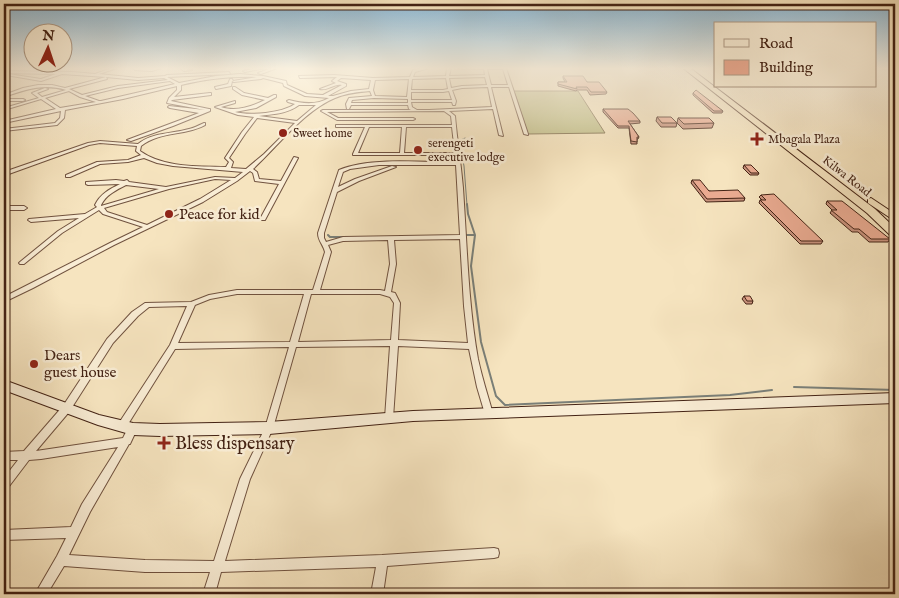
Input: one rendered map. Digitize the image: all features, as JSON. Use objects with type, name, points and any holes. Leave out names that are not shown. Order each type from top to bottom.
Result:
[{"type":"highway","name":"Kilwa Road","points":[[722,96],[871,211],[895,234]]},
{"type":"highway","name":"Kilwa Road","points":[[735,96],[895,218]]},
{"type":"street","points":[[4,109],[44,96]]},
{"type":"street","points":[[81,96],[99,101]]},
{"type":"street","points":[[4,122],[124,96]]},
{"type":"street","points":[[170,99],[173,96]]},
{"type":"street","points":[[170,99],[195,96]]},
{"type":"street","points":[[184,104],[195,96]]},
{"type":"street","points":[[252,96],[267,99]]},
{"type":"street","points":[[230,112],[255,107],[275,96]]},
{"type":"street","points":[[315,96],[333,97]]},
{"type":"street","points":[[4,300],[191,205],[235,179],[249,170],[296,122],[317,105],[336,96]]},
{"type":"street","points":[[410,96],[410,108],[420,111]]},
{"type":"street","points":[[451,96],[454,101],[452,114],[459,164],[472,346],[481,392],[489,414]]},
{"type":"street","points":[[492,96],[501,135]]},
{"type":"street","points":[[513,96],[526,134]]},
{"type":"street","points":[[40,97],[62,109]]},
{"type":"street","points":[[348,112],[350,98],[374,97],[409,101]]},
{"type":"street","points":[[170,99],[169,102],[209,109]]},
{"type":"street","points":[[4,100],[27,101]]},
{"type":"street","points":[[289,101],[298,104],[317,105],[323,111],[337,118],[413,119]]},
{"type":"street","points":[[348,104],[454,101]]},
{"type":"street","points":[[128,140],[172,126],[209,109],[234,102]]},
{"type":"street","points":[[228,168],[231,162],[227,158],[254,117],[292,109],[298,104]]},
{"type":"street","points":[[170,107],[203,112]]},
{"type":"street","points":[[217,107],[254,117],[296,122]]},
{"type":"street","points":[[323,111],[444,110],[452,114],[496,108]]},
{"type":"street","points":[[4,130],[56,124],[62,118],[62,109]]},
{"type":"street","points":[[354,119],[355,112]]},
{"type":"street","points":[[204,124],[188,131],[145,140],[139,145],[138,151],[144,156],[166,164],[249,170],[255,172],[257,180],[283,183]]},
{"type":"street","points":[[337,126],[454,126]]},
{"type":"street","points":[[402,154],[404,126]]},
{"type":"street","points":[[368,127],[356,154],[457,154]]},
{"type":"street","points":[[4,174],[88,144],[100,142],[139,145]]},
{"type":"street","points":[[68,176],[99,163],[128,161],[144,156]]},
{"type":"street","points":[[263,219],[296,158]]},
{"type":"street","points":[[209,594],[245,479],[269,428],[293,344],[328,252],[321,238],[321,233],[339,174],[343,168],[406,164],[459,164]]},
{"type":"street","points":[[334,191],[366,176],[406,164]]},
{"type":"street","points":[[22,263],[84,216],[99,208],[168,188],[219,177],[235,179]]},
{"type":"street","points":[[88,183],[127,182],[168,188]]},
{"type":"street","points":[[127,182],[102,198],[98,203],[99,208],[105,213],[148,227]]},
{"type":"street","points":[[4,208],[24,208]]},
{"type":"street","points":[[30,220],[84,216]]},
{"type":"street","points":[[324,244],[343,239],[463,236]]},
{"type":"street","points":[[388,293],[393,264],[391,239]]},
{"type":"street","points":[[4,486],[26,456],[66,409],[110,341],[142,307],[154,304],[192,304],[222,294],[312,292],[388,293],[393,295],[397,303],[389,418]]},
{"type":"street","points":[[41,594],[61,560],[86,508],[126,441],[127,427],[174,346],[192,304]]},
{"type":"street","points":[[174,346],[394,343],[472,346]]},
{"type":"street","points":[[4,385],[66,409],[127,427],[173,430],[269,428],[389,418],[895,398]]},
{"type":"street","points":[[4,456],[26,456],[126,441]]},
{"type":"street","points":[[4,535],[74,532]]},
{"type":"street","points":[[61,560],[145,566],[217,567],[382,561],[494,553]]},
{"type":"street","points":[[377,594],[382,561]]},
{"type":"shaded area","points":[[516,96],[581,96],[605,133],[528,134]]},
{"type":"building","points":[[696,96],[704,96],[723,111],[714,111]]},
{"type":"building","points":[[603,109],[628,109],[633,113],[640,121],[628,121],[639,137],[637,137],[637,142],[631,141],[629,126],[618,126]]},
{"type":"building","points":[[657,117],[671,117],[677,123],[662,123]]},
{"type":"building","points":[[678,118],[709,118],[714,123],[684,124]]},
{"type":"building","points":[[744,165],[751,165],[759,173],[751,173]]},
{"type":"building","points":[[692,180],[700,180],[709,191],[738,190],[745,198],[707,199]]},
{"type":"building","points":[[774,194],[823,241],[801,241],[760,200],[766,200],[761,195]]},
{"type":"building","points":[[827,201],[842,201],[890,239],[871,239],[859,229],[854,229],[831,210],[837,210]]},
{"type":"building","points":[[744,296],[750,296],[753,301],[747,301]]},
{"type":"waterway","points":[[465,138],[459,141],[464,166],[467,205]]},
{"type":"waterway","points":[[467,204],[468,214],[475,235]]},
{"type":"waterway","points":[[328,235],[330,237],[359,237]]},
{"type":"waterway","points":[[465,235],[475,235]]},
{"type":"waterway","points":[[475,235],[471,266],[481,342],[496,396],[505,405],[730,395],[772,390]]},
{"type":"waterway","points":[[794,387],[895,390]]},
{"type":"place","name":"Sweet home","points":[[283,133]]},
{"type":"place","name":"Mbagala Plaza","points":[[757,139]]},
{"type":"place","name":"serengeti executive lodge","points":[[418,150]]},
{"type":"place","name":"Peace for kid","points":[[169,214]]},
{"type":"place","name":"Dears guest house","points":[[34,364]]},
{"type":"place","name":"Bless dispensary","points":[[164,443]]}]
